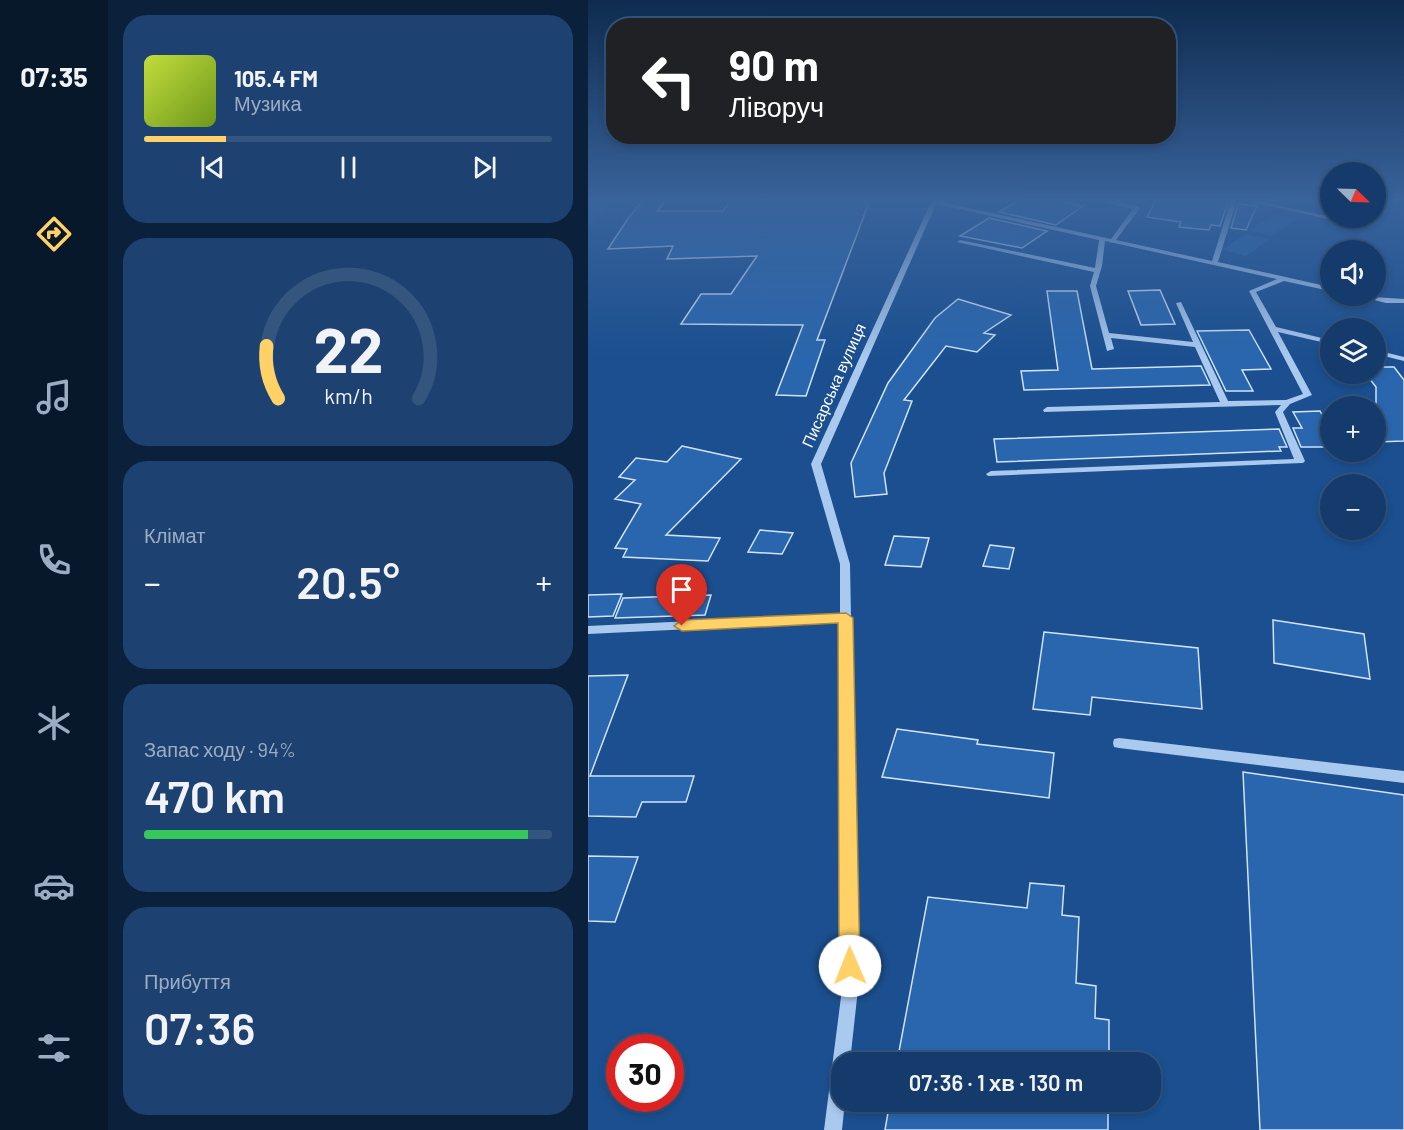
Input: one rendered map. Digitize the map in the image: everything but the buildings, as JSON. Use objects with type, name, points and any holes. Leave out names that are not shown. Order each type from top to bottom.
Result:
[{"type":"street","name":"Писарська вулиця","points":[[833,1130],[850,990],[845,564],[816,465],[912,253]]},
{"type":"street","points":[[1011,253],[1098,271]]},
{"type":"street","points":[[1100,253],[1093,286],[1110,349]]},
{"type":"street","points":[[1164,253],[1320,287]]},
{"type":"street","points":[[1214,264],[1218,253]]},
{"type":"street","points":[[1047,410],[1287,402],[1308,395],[1252,291],[1283,279]]},
{"type":"street","points":[[1386,301],[1404,301]]},
{"type":"street","points":[[1179,303],[1225,404]]},
{"type":"street","points":[[1273,329],[1320,340]]},
{"type":"street","points":[[1106,335],[1198,345]]},
{"type":"street","points":[[1386,354],[1404,359]]},
{"type":"street","points":[[991,474],[1300,460],[1279,412],[1287,402]]},
{"type":"street","points":[[588,630],[846,618]]},
{"type":"street","points":[[1119,743],[1404,777]]},
{"type":"shaded area","points":[[1233,253],[1251,253],[1246,256]]},
{"type":"route","points":[[682,626],[846,618],[850,966]]}]
